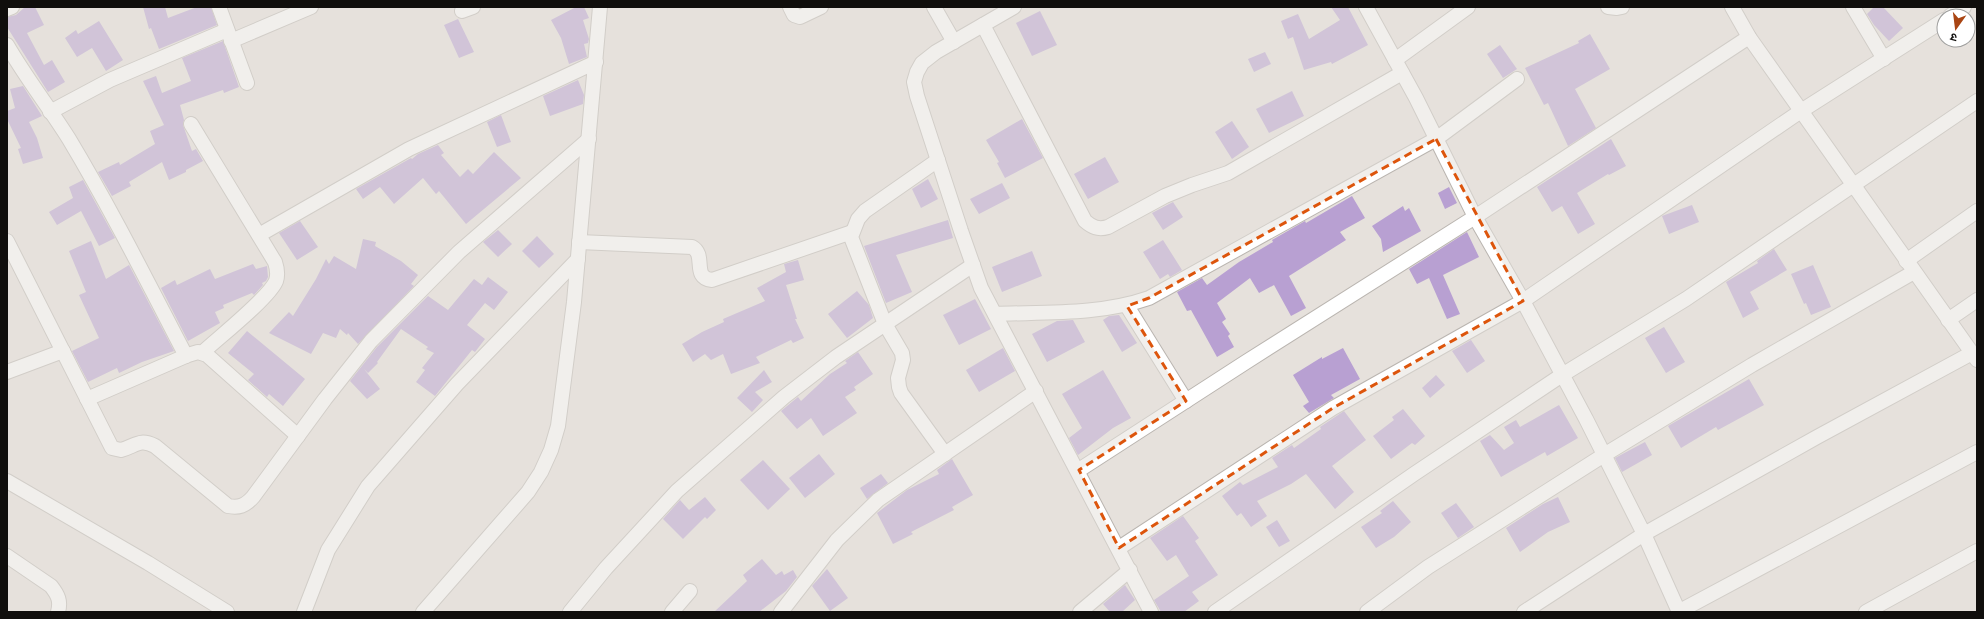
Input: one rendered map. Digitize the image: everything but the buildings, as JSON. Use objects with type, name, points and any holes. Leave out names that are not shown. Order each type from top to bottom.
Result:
[{"type":"street","points":[[7,9],[12,7]]},
{"type":"street","points":[[219,7],[247,83]]},
{"type":"street","points":[[50,112],[110,80],[229,35],[311,7]]},
{"type":"street","points":[[423,612],[528,492],[541,472],[551,450],[558,426],[578,259],[600,7]]},
{"type":"street","points":[[790,7],[794,15],[800,17],[821,7]]},
{"type":"street","points":[[934,7],[954,42]]},
{"type":"street","points":[[1014,7],[954,42],[922,63],[914,82],[938,160],[981,288],[1119,548],[1151,612]]},
{"type":"street","points":[[1366,7],[1402,73],[1475,217],[1523,301],[1604,455],[1644,534],[1679,612],[1977,452]]},
{"type":"street","points":[[1395,60],[1468,7]]},
{"type":"street","points":[[1608,7],[1622,7]]},
{"type":"street","points":[[1524,612],[1644,534],[1817,437],[1974,357],[1749,37],[1732,7]]},
{"type":"street","points":[[1854,7],[1884,59]]},
{"type":"street","points":[[983,25],[1085,220],[1091,226],[1100,229],[1108,227],[1192,185],[1228,173],[1402,73]]},
{"type":"street","points":[[1119,548],[1333,408],[1523,301],[1801,111],[1936,25]]},
{"type":"street","points":[[1078,470],[1475,217],[1749,37]]},
{"type":"street","points":[[7,46],[68,138],[104,201],[186,356]]},
{"type":"street","points":[[258,235],[408,148],[596,62]]},
{"type":"street","points":[[995,314],[1097,310],[1127,306],[1149,298],[1436,139],[1517,78]]},
{"type":"street","points":[[1215,612],[1414,474],[1562,375],[1686,299],[1977,101]]},
{"type":"street","points":[[191,124],[275,262],[277,271],[275,283],[267,294],[202,353]]},
{"type":"street","points":[[7,241],[112,448],[121,450],[139,442],[147,442],[155,446],[228,506],[241,507],[247,504],[371,341],[459,252],[589,139]]},
{"type":"street","points":[[938,160],[865,211],[858,219],[852,232],[853,243],[885,324],[902,353],[903,360],[898,378],[898,387],[946,454]]},
{"type":"street","points":[[1367,612],[1428,567],[1604,455],[1910,267],[1977,211]]},
{"type":"street","points":[[579,242],[692,247],[697,250],[699,254],[701,275],[704,278],[712,280],[852,232]]},
{"type":"street","points":[[304,612],[328,550],[368,486],[457,384],[578,259]]},
{"type":"street","points":[[570,612],[606,568],[677,491],[784,397],[836,357],[973,265]]},
{"type":"street","points":[[1948,320],[1977,300]]},
{"type":"street","points":[[1127,306],[1186,401]]},
{"type":"street","points":[[7,372],[63,350]]},
{"type":"street","points":[[86,399],[194,352],[202,353],[207,355],[298,436]]},
{"type":"street","points":[[781,612],[837,540],[878,500],[1036,391]]},
{"type":"street","points":[[7,481],[148,563],[227,612]]},
{"type":"street","points":[[1866,612],[1977,551]]},
{"type":"street","points":[[7,556],[51,586],[59,598],[58,612]]},
{"type":"street","points":[[1080,612],[1130,570]]},
{"type":"street","points":[[672,612],[690,591]]},
{"type":"highlighted area","points":[[1436,139],[1523,301],[1333,408],[1119,548],[1079,470],[1186,401],[1127,306],[1149,298]]}]
